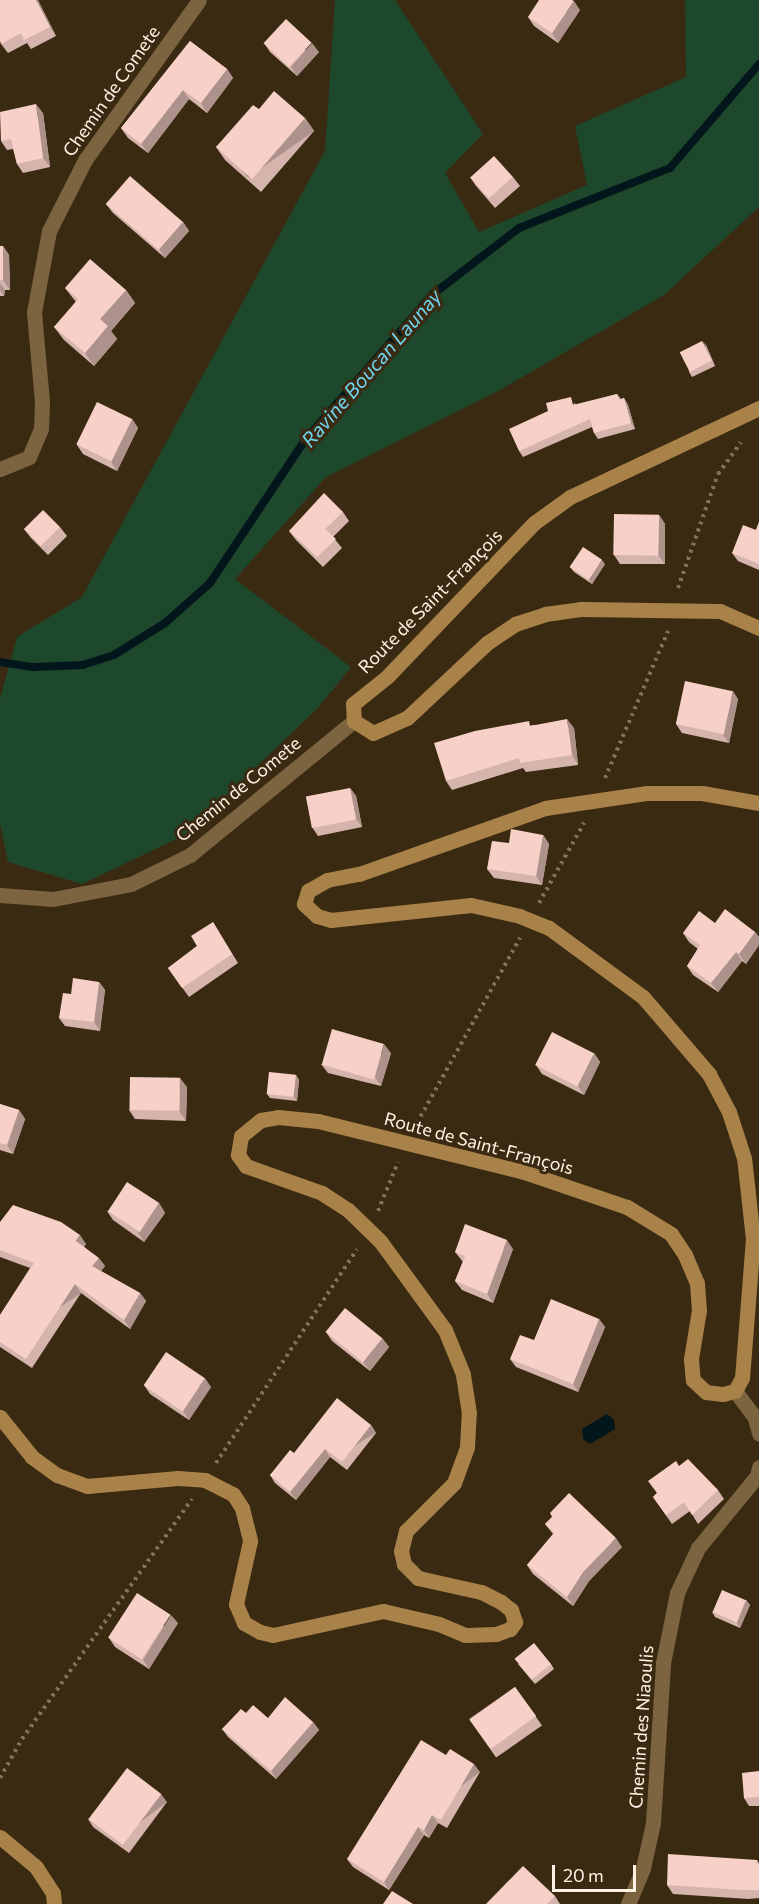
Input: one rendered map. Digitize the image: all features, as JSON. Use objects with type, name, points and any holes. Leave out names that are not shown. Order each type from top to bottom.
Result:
[{"type":"main road","name":"Route de Saint-François","points":[[354,721],[353,704],[387,676],[534,523],[570,497],[759,408]]},
{"type":"main road","points":[[354,721],[373,734],[407,718],[488,643],[515,624],[545,614],[582,609],[720,611],[759,628]]},
{"type":"main road","points":[[735,1391],[742,1378],[753,1239],[744,1158],[729,1112],[709,1074],[643,997],[549,928],[520,916],[471,905],[448,905],[331,920],[317,916],[304,904],[308,891],[327,880],[359,874],[546,808],[646,793],[702,793],[759,803]]},
{"type":"main road","name":"Route de Saint-François","points":[[0,1417],[32,1457],[57,1475],[87,1486],[178,1478],[206,1480],[233,1494],[242,1508],[249,1542],[236,1604],[244,1623],[260,1632],[273,1635],[383,1611],[439,1624],[465,1635],[496,1634],[510,1629],[515,1622],[511,1610],[501,1602],[481,1592],[418,1578],[404,1564],[401,1551],[406,1531],[454,1484],[467,1447],[470,1413],[463,1374],[445,1329],[380,1241],[348,1210],[322,1193],[246,1166],[238,1155],[241,1136],[261,1120],[278,1117],[318,1121],[524,1172],[627,1207],[671,1234],[697,1283],[699,1310],[691,1359],[693,1380],[706,1392],[735,1391]]},
{"type":"main road","points":[[0,1837],[36,1867],[53,1893],[54,1904]]},
{"type":"street","name":"Chemin de Comete","points":[[0,469],[29,457],[41,429],[42,402],[34,312],[49,231],[85,160],[200,0]]},
{"type":"street","name":"Chemin de Comete","points":[[0,895],[53,899],[131,885],[189,855],[354,721]]},
{"type":"street","points":[[735,1391],[754,1418],[759,1433]]},
{"type":"street","name":"Chemin des Niaoulis","points":[[628,1904],[643,1868],[653,1823],[663,1663],[678,1593],[698,1548],[743,1494],[759,1467]]},
{"type":"path","points":[[675,595],[718,474],[745,435]]},
{"type":"green space","points":[[335,0],[395,0],[483,134],[445,173],[479,232],[587,185],[575,126],[686,77],[685,0],[759,0],[759,207],[664,295],[500,390],[326,477],[235,579],[351,667],[317,709],[185,835],[82,884],[8,862],[0,823],[0,699],[17,637],[82,597],[325,151]]},
{"type":"shaded area","points":[[607,1414],[614,1420],[615,1429],[590,1444],[583,1439],[582,1429]]},
{"type":"building","points":[[0,0],[36,0],[50,27],[24,40],[21,33],[1,44]]},
{"type":"building","points":[[539,0],[574,1],[552,33],[528,17]]},
{"type":"building","points":[[286,19],[312,43],[289,67],[263,43]]},
{"type":"building","points":[[190,41],[227,69],[201,103],[183,90],[141,144],[121,128]]},
{"type":"building","points":[[274,91],[305,118],[252,179],[216,147],[253,105],[259,109]]},
{"type":"building","points":[[36,104],[43,158],[17,164],[11,139],[1,141],[0,112]]},
{"type":"building","points":[[494,156],[513,177],[489,198],[470,177]]},
{"type":"building","points":[[130,176],[183,222],[159,250],[106,204]]},
{"type":"building","points":[[0,246],[3,246],[3,280],[0,280]]},
{"type":"building","points":[[90,259],[126,290],[100,319],[108,326],[85,353],[54,327],[78,299],[65,288]]},
{"type":"building","points":[[702,341],[712,361],[690,372],[680,352]]},
{"type":"building","points":[[617,394],[619,400],[624,398],[631,423],[594,433],[590,419],[519,451],[509,429],[548,411],[546,403],[571,397],[573,405]]},
{"type":"building","points":[[97,402],[132,419],[111,461],[76,444]]},
{"type":"building","points":[[324,493],[343,512],[325,529],[336,539],[317,557],[289,531]]},
{"type":"building","points":[[43,510],[60,527],[41,546],[24,529]]},
{"type":"building","points":[[614,514],[659,515],[658,556],[613,555]]},
{"type":"building","points":[[759,522],[759,564],[732,553],[743,525],[756,530]]},
{"type":"building","points":[[583,547],[602,560],[589,580],[570,567]]},
{"type":"building","points":[[685,681],[733,691],[724,734],[676,724]]},
{"type":"building","points":[[567,719],[572,755],[520,763],[519,758],[446,781],[434,743],[475,731],[529,721],[530,726]]},
{"type":"building","points":[[350,788],[356,819],[312,828],[306,797]]},
{"type":"building","points":[[511,829],[543,835],[536,876],[487,869],[492,841],[509,843]]},
{"type":"building","points":[[725,909],[755,932],[739,954],[736,952],[711,983],[687,966],[700,945],[683,933],[699,911],[715,923]]},
{"type":"building","points":[[213,922],[232,954],[182,988],[168,968],[197,946],[191,936]]},
{"type":"building","points":[[73,978],[99,982],[94,1022],[59,1018],[63,993],[71,994]]},
{"type":"building","points":[[332,1029],[384,1044],[374,1079],[322,1065]]},
{"type":"building","points":[[552,1032],[594,1053],[577,1086],[535,1065]]},
{"type":"building","points":[[269,1072],[296,1075],[294,1097],[267,1094]]},
{"type":"building","points":[[130,1077],[180,1078],[179,1111],[129,1110]]},
{"type":"building","points":[[0,1104],[19,1110],[7,1145],[0,1143]]},
{"type":"building","points":[[127,1182],[159,1203],[140,1232],[108,1211]]},
{"type":"building","points":[[13,1205],[61,1222],[80,1235],[76,1241],[99,1258],[92,1266],[140,1293],[124,1320],[75,1284],[26,1359],[0,1342],[0,1315],[34,1263],[0,1250],[0,1222]]},
{"type":"building","points":[[465,1224],[507,1240],[487,1294],[455,1281],[465,1256],[455,1252]]},
{"type":"building","points":[[551,1299],[599,1319],[573,1384],[510,1359],[520,1335],[534,1340]]},
{"type":"building","points":[[345,1308],[382,1338],[363,1362],[325,1332]]},
{"type":"building","points":[[166,1352],[205,1378],[183,1411],[144,1385]]},
{"type":"building","points":[[337,1398],[371,1425],[342,1462],[325,1449],[290,1492],[270,1475],[290,1450],[294,1453]]},
{"type":"building","points":[[688,1459],[718,1490],[692,1515],[684,1502],[666,1515],[653,1497],[657,1493],[648,1481],[676,1461],[679,1466]]},
{"type":"building","points":[[569,1493],[616,1538],[583,1572],[567,1597],[527,1565],[554,1533],[545,1524],[553,1516],[550,1513]]},
{"type":"building","points":[[722,1590],[746,1600],[737,1622],[713,1612]]},
{"type":"building","points":[[137,1593],[171,1615],[142,1659],[108,1637]]},
{"type":"building","points":[[534,1643],[551,1664],[532,1680],[515,1659]]},
{"type":"building","points":[[515,1687],[536,1716],[491,1749],[470,1720]]},
{"type":"building","points":[[285,1697],[313,1722],[271,1771],[222,1729],[241,1709],[246,1713],[253,1705],[268,1718]]},
{"type":"building","points":[[421,1740],[446,1755],[450,1749],[474,1764],[441,1820],[432,1815],[424,1830],[418,1827],[384,1882],[347,1859]]},
{"type":"building","points":[[127,1768],[161,1794],[123,1845],[88,1819]]},
{"type":"building","points":[[759,1771],[759,1797],[744,1798],[742,1773]]},
{"type":"building","points":[[668,1854],[757,1860],[759,1890],[667,1885]]},
{"type":"building","points":[[523,1866],[555,1896],[547,1904],[486,1904]]},
{"type":"building","points":[[392,1891],[413,1904],[383,1904]]},
{"type":"waterway","name":"Ravine Boucan Launay","points":[[0,662],[33,667],[83,665],[114,655],[165,623],[210,583],[305,440],[432,295],[519,228],[670,168],[759,64]]}]
